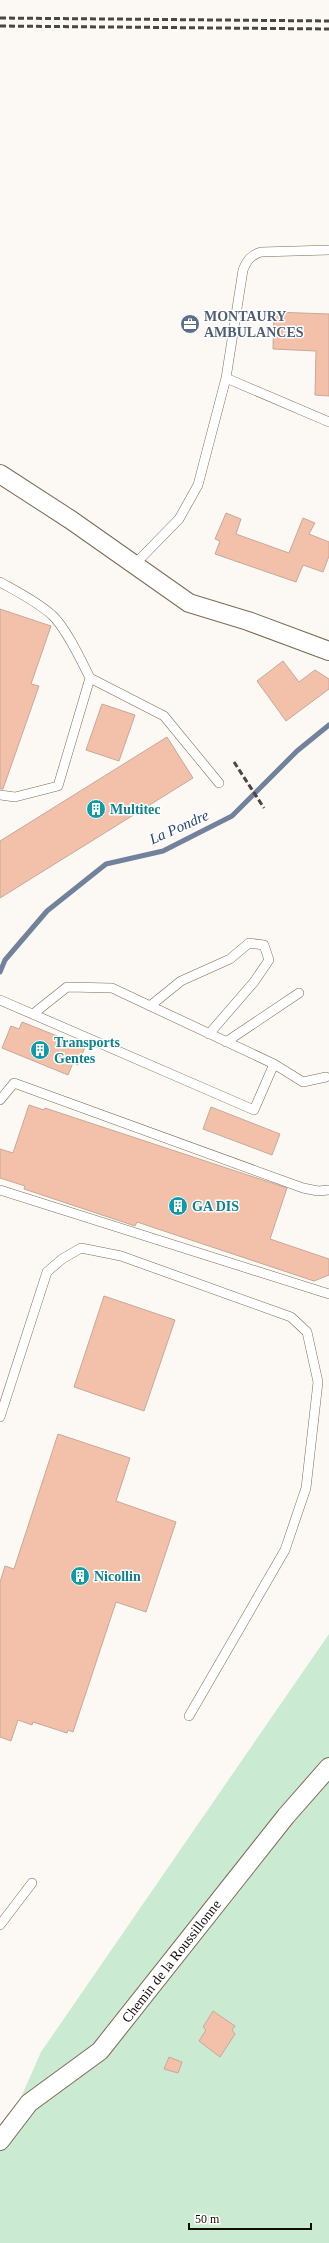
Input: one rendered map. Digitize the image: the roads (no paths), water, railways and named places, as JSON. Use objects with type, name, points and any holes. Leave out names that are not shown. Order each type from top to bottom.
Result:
[{"type":"street","points":[[0,474],[71,520],[189,603],[248,621],[329,651]]},
{"type":"street","name":"Chemin de la Roussillonne","points":[[0,2141],[28,2103],[100,2051],[286,1816],[329,1767]]},
{"type":"lane","points":[[134,565],[179,519],[190,502],[198,485],[226,378],[243,270],[247,260],[261,252],[329,250]]},
{"type":"lane","points":[[226,378],[329,422]]},
{"type":"lane","points":[[0,582],[26,596],[53,616],[77,652],[90,678],[164,716],[219,783]]},
{"type":"lane","points":[[0,795],[16,797],[58,786],[90,678]]},
{"type":"lane","points":[[150,1006],[181,981],[230,959],[249,943],[264,945],[269,960],[254,982],[209,1034]]},
{"type":"lane","points":[[33,1014],[67,987],[112,988],[274,1064],[303,1082],[326,1077]]},
{"type":"lane","points":[[226,1042],[299,992]]},
{"type":"lane","points":[[4,1002],[254,1110],[274,1064]]},
{"type":"lane","points":[[0,1100],[14,1083],[303,1188],[318,1191],[329,1190]]},
{"type":"lane","points":[[0,1190],[329,1294]]},
{"type":"lane","points":[[0,1417],[47,1272],[62,1259],[81,1248],[121,1256],[257,1304],[291,1317],[307,1332],[318,1382],[306,1488],[285,1550],[189,1716]]},
{"type":"lane","points":[[0,1925],[32,1882]]},
{"type":"waterway","name":"La Pondre","points":[[0,972],[5,960],[47,911],[106,864],[163,851],[232,816],[297,751],[329,725]]},
{"type":"railway","points":[[0,18],[329,21]]},
{"type":"railway","points":[[0,26],[329,29]]},
{"type":"railway","points":[[234,762],[264,808]]},
{"type":"place","name":"MONTAURY AMBULANCES","points":[[190,324]]},
{"type":"place","name":"Multitec","points":[[96,809]]},
{"type":"place","name":"Transports Gentes","points":[[40,1050]]},
{"type":"place","name":"GA DIS","points":[[178,1206]]},
{"type":"place","name":"Nicollin","points":[[80,1576]]}]
